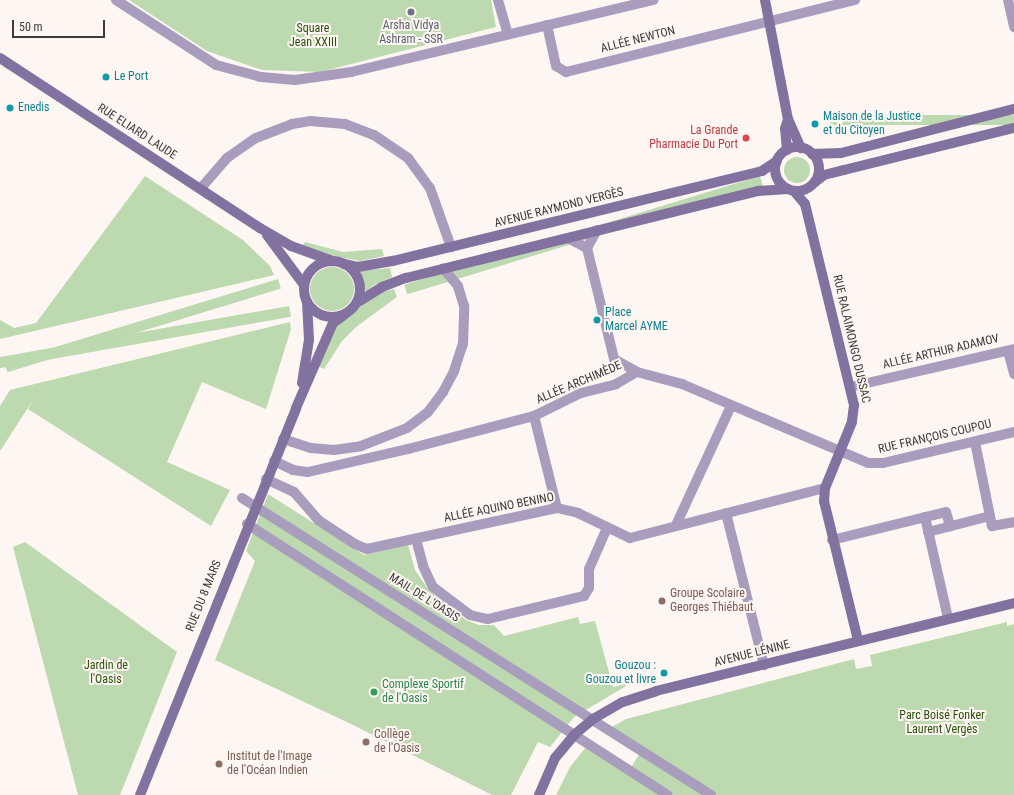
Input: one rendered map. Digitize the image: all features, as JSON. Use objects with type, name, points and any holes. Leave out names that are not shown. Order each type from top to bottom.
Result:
[{"type":"main road","points":[[765,0],[788,119],[801,148]]},
{"type":"main road","name":"RUE ELIARD LAUDE","points":[[0,58],[260,228],[291,246],[333,261]]},
{"type":"main road","points":[[812,154],[819,170],[805,204],[778,180],[777,161],[787,150],[801,148],[812,154],[840,153],[1014,110]]},
{"type":"main road","points":[[787,150],[785,129],[788,119]]},
{"type":"main road","points":[[358,302],[360,284],[352,269],[344,264],[333,261],[315,268],[304,285],[307,302],[319,314],[327,317],[344,315],[358,302],[382,287],[443,268],[766,189],[807,189],[814,183],[839,171],[1014,128]]},
{"type":"main road","name":"AVENUE RAYMOND VERGÈS","points":[[344,264],[358,267],[451,247],[762,171],[777,161]]},
{"type":"main road","name":"RUE RALAIMONGO DUSSAC","points":[[805,204],[850,387],[854,413],[825,488],[824,501],[832,540],[858,640]]},
{"type":"main road","name":"RUE ELIARD LAUDE","points":[[260,228],[282,252],[304,285]]},
{"type":"main road","name":"RUE DU 8 MARS","points":[[296,408],[306,366],[309,340],[307,302]]},
{"type":"main road","name":"RUE DU 8 MARS","points":[[140,795],[282,439],[333,323],[344,315]]},
{"type":"main road","name":"AVENUE LÉNINE","points":[[539,795],[552,763],[574,735],[592,719],[633,698],[858,640],[1014,603]]},
{"type":"street","points":[[116,0],[216,65],[261,77],[295,80],[324,77],[654,0]]},
{"type":"street","points":[[498,0],[508,34]]},
{"type":"street","points":[[608,0],[610,10]]},
{"type":"street","name":"ALLÉE NEWTON","points":[[547,25],[556,66],[561,71],[566,72],[769,20],[855,0]]},
{"type":"street","points":[[1008,0],[1014,27]]},
{"type":"street","points":[[200,188],[227,158],[256,138],[292,124],[310,121],[345,124],[374,134],[408,158],[430,188],[451,247]]},
{"type":"street","points":[[596,230],[587,248],[614,359],[637,372]]},
{"type":"street","points":[[568,238],[587,248]]},
{"type":"street","points":[[282,439],[318,449],[334,450],[361,446],[407,428],[428,412],[443,392],[454,371],[463,344],[464,306],[458,286],[443,268]]},
{"type":"street","points":[[1011,350],[1014,374]]},
{"type":"street","name":"ALLÉE ARTHUR ADAMOV","points":[[850,387],[1011,350]]},
{"type":"street","name":"ALLÉE ARCHIMÈDE","points":[[274,461],[292,470],[308,472],[408,449],[534,416],[581,393],[616,384],[637,372],[648,372],[682,384],[839,451]]},
{"type":"street","points":[[676,526],[731,406]]},
{"type":"street","points":[[534,416],[557,508]]},
{"type":"street","name":"RUE FRANÇOIS COUPOU","points":[[839,451],[859,460],[875,464],[1014,432]]},
{"type":"street","points":[[975,442],[992,526],[1014,522]]},
{"type":"street","name":"ALLÉE AQUINO BENINO","points":[[266,479],[294,492],[318,520],[360,547],[373,548],[557,508],[578,513],[630,538],[676,526]]},
{"type":"street","points":[[676,526],[726,512],[825,488]]},
{"type":"street","name":"MAIL DE L'OASIS","points":[[242,498],[711,795]]},
{"type":"street","points":[[726,512],[764,665]]},
{"type":"street","points":[[832,540],[946,512],[950,526]]},
{"type":"street","points":[[928,532],[990,516]]},
{"type":"street","points":[[925,517],[948,618]]},
{"type":"street","points":[[247,524],[667,795]]},
{"type":"street","points":[[416,539],[426,576],[433,587],[470,615],[488,619],[584,596],[589,588],[589,569],[607,528]]},
{"type":"green space","name":"Square Jean XXIII","points":[[129,0],[491,0],[496,27],[320,72],[262,70],[207,51]]},
{"type":"green space","points":[[830,115],[1014,115],[1014,125],[830,125]]},
{"type":"green space","points":[[797,157],[806,161],[810,170],[806,179],[797,183],[788,179],[784,170],[788,161]]},
{"type":"green space","points":[[145,176],[243,240],[270,266],[274,275],[0,339],[0,320],[14,328],[36,323]]},
{"type":"green space","points":[[760,176],[763,186],[407,294],[404,285]]},
{"type":"green space","points":[[305,242],[343,252],[382,249],[384,256],[360,261],[325,254],[303,245]]},
{"type":"green space","points":[[332,267],[344,271],[350,277],[354,289],[350,301],[344,307],[332,311],[320,307],[314,301],[310,289],[314,277],[320,271]]},
{"type":"green space","points":[[390,268],[392,277],[374,285],[366,292],[360,271]]},
{"type":"green space","points":[[278,279],[281,289],[7,372],[4,363]]},
{"type":"green space","points":[[394,289],[397,297],[356,327],[342,341],[324,369],[318,366],[338,324],[378,293]]},
{"type":"green space","points":[[289,306],[291,317],[0,368],[0,357]]},
{"type":"green space","points":[[290,322],[291,329],[266,409],[202,382],[167,462],[230,490],[211,526],[28,409],[35,397],[0,451],[0,406],[10,390]]},
{"type":"green space","points":[[268,494],[364,555],[408,545],[415,570],[428,589],[466,620],[479,625],[494,625],[504,636],[578,617],[580,624],[595,621],[613,687],[625,684],[626,686],[574,717],[550,747],[538,742],[511,795],[492,795],[353,725],[215,660],[255,561],[246,551]]},
{"type":"green space","name":"Jardin de l'Oasis","points":[[25,542],[177,652],[120,795],[78,795],[13,547]]},
{"type":"green space","name":"Parc Boisé Fonker Laurent Vergès","points":[[1007,622],[1007,626],[1014,624],[1014,795],[556,795],[570,767],[586,747],[627,774],[643,748],[612,727],[626,719],[854,659],[856,669],[872,666],[870,655]]},
{"type":"place","name":"Arsha Vidya Ashram - SSR","points":[[411,12]]},
{"type":"place","name":"Le Port","points":[[106,77]]},
{"type":"place","name":"Enedis","points":[[10,108]]},
{"type":"place","name":"Maison de la Justice et du Citoyen","points":[[815,124]]},
{"type":"place","name":"La Grande Pharmacie Du Port","points":[[746,138]]},
{"type":"place","name":"Place Marcel AYME","points":[[597,320]]},
{"type":"place","name":"Groupe Scolaire Georges Thiébaut","points":[[662,601]]},
{"type":"place","name":"Gouzou : Gouzou et livre","points":[[664,673]]},
{"type":"place","name":"Complexe Sportif de l'Oasis","points":[[374,692]]},
{"type":"place","name":"Collège de l'Oasis","points":[[366,742]]},
{"type":"place","name":"Institut de l'Image de l'Océan Indien","points":[[219,764]]}]
